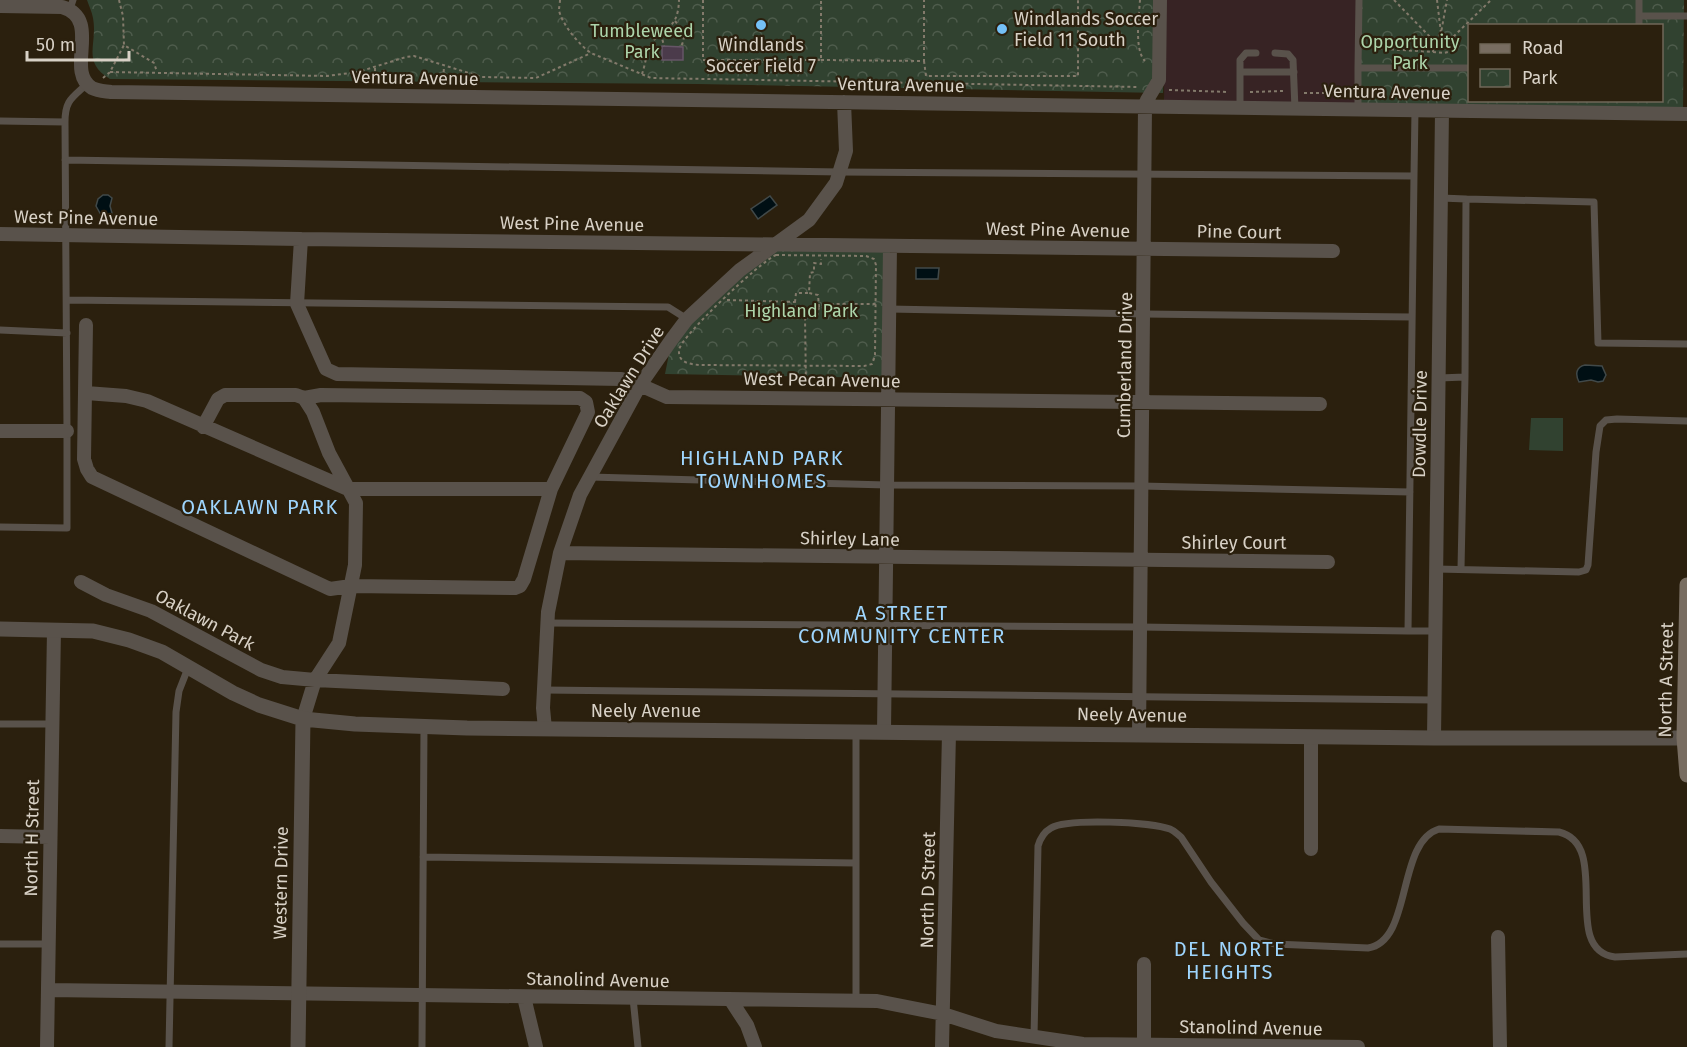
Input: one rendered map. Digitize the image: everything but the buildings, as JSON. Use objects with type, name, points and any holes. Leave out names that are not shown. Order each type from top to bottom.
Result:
[{"type":"main road","name":"North A Street","points":[[1687,585],[1687,775]]},
{"type":"street","name":"Cumberland Drive","points":[[1138,735],[1145,107],[1159,80],[1160,0]]},
{"type":"street","points":[[0,6],[62,7],[71,4],[82,28],[83,78],[90,86]]},
{"type":"street","name":"Ventura Avenue","points":[[90,86],[111,92],[1442,111],[1533,106],[1687,114]]},
{"type":"street","name":"Oaklawn Drive","points":[[544,729],[548,612],[560,553],[580,495],[640,385],[687,319],[740,270],[809,220],[836,183],[846,151],[844,102]]},
{"type":"street","name":"Dowdle Drive","points":[[1434,738],[1442,111]]},
{"type":"street","name":"West Pine Avenue","points":[[0,234],[1144,249]]},
{"type":"street","points":[[297,304],[301,239]]},
{"type":"street","points":[[884,732],[888,399],[885,306],[890,246]]},
{"type":"street","name":"Pine Court","points":[[1144,249],[1333,251]]},
{"type":"street","name":"West Pecan Avenue","points":[[297,304],[326,369],[337,374],[621,379],[667,397],[1320,404]]},
{"type":"street","points":[[87,325],[84,459],[92,477],[330,589],[351,586],[515,588],[520,586],[551,489],[588,412],[586,402],[580,398],[321,395],[304,399]]},
{"type":"street","points":[[86,393],[147,401],[348,489],[551,489]]},
{"type":"street","points":[[203,427],[218,399],[225,395],[296,395],[304,399],[313,412],[328,453],[356,503],[355,565],[339,643],[315,680],[303,719]]},
{"type":"street","points":[[0,431],[67,431]]},
{"type":"street","name":"Shirley Lane","points":[[560,553],[1140,560]]},
{"type":"street","name":"Shirley Court","points":[[1140,560],[1328,562]]},
{"type":"street","name":"Oaklawn Park","points":[[81,582],[106,595],[151,611],[261,670],[282,677],[503,689]]},
{"type":"street","name":"Neely Avenue","points":[[0,628],[93,631],[129,640],[162,652],[233,693],[267,708],[303,719],[355,724],[544,729],[1434,738],[1686,738]]},
{"type":"street","name":"North H Street","points":[[47,1047],[54,630]]},
{"type":"street","name":"Western Drive","points":[[298,1047],[303,719]]},
{"type":"street","name":"North D Street","points":[[942,1047],[949,733]]},
{"type":"street","points":[[1311,737],[1311,849]]},
{"type":"street","points":[[0,836],[50,837]]},
{"type":"street","points":[[1498,937],[1500,1047]]},
{"type":"street","points":[[1144,964],[1144,1045]]},
{"type":"street","name":"Stanolind Avenue","points":[[48,990],[877,1001],[943,1014],[996,1031],[1083,1044],[1358,1047]]},
{"type":"street","points":[[524,996],[536,1047]]},
{"type":"street","points":[[730,999],[747,1025],[755,1047]]},
{"type":"lane","points":[[1358,109],[1359,0]]},
{"type":"lane","points":[[1639,0],[1640,24]]},
{"type":"lane","points":[[1639,16],[1687,16]]},
{"type":"lane","points":[[1240,108],[1240,60],[1243,54],[1256,53]]},
{"type":"lane","points":[[1275,53],[1290,55],[1293,60],[1295,109]]},
{"type":"lane","points":[[1358,68],[1468,68]]},
{"type":"lane","points":[[1240,72],[1294,72]]},
{"type":"lane","points":[[0,527],[67,528],[65,109],[68,102],[90,86]]},
{"type":"lane","points":[[1408,630],[1415,110]]},
{"type":"lane","points":[[0,121],[65,122]]},
{"type":"lane","points":[[65,160],[840,172],[1414,176]]},
{"type":"lane","points":[[1441,198],[1594,202],[1598,343],[1687,344]]},
{"type":"lane","points":[[1461,569],[1466,199]]},
{"type":"lane","points":[[67,300],[668,307],[687,319]]},
{"type":"lane","points":[[885,306],[1143,314],[1413,317]]},
{"type":"lane","points":[[0,330],[67,333]]},
{"type":"lane","points":[[1438,378],[1464,377]]},
{"type":"lane","points":[[1436,569],[1579,572],[1586,570],[1600,426],[1606,420],[1617,418],[1687,421]]},
{"type":"lane","points":[[590,477],[887,485],[1141,486],[1410,492]]},
{"type":"lane","points":[[547,623],[1435,631]]},
{"type":"lane","points":[[170,1047],[176,712],[179,691],[189,668]]},
{"type":"lane","points":[[544,690],[1434,700]]},
{"type":"lane","points":[[0,724],[52,724]]},
{"type":"lane","points":[[422,1047],[424,727]]},
{"type":"lane","points":[[856,732],[856,1001]]},
{"type":"lane","points":[[1034,1036],[1038,846],[1050,828],[1067,823],[1155,825],[1176,831],[1211,882],[1259,940],[1275,944],[1357,948],[1376,947],[1385,940],[1397,915],[1416,853],[1427,835],[1433,831],[1439,829],[1559,832],[1575,840],[1581,850],[1589,933],[1594,946],[1615,957],[1687,954]]},
{"type":"lane","points":[[423,857],[856,863]]},
{"type":"lane","points":[[0,944],[48,944]]},
{"type":"lane","points":[[633,998],[638,1047]]},
{"type":"path","points":[[90,86],[110,72],[124,45],[123,16],[118,0]]},
{"type":"path","points":[[561,0],[559,10],[566,26],[584,49],[651,78],[1358,93]]},
{"type":"path","points":[[642,75],[650,46],[675,21],[679,0]]},
{"type":"path","points":[[703,0],[703,60],[924,62]]},
{"type":"path","points":[[821,0],[821,60]]},
{"type":"path","points":[[924,0],[926,76],[1078,76],[1078,0]]},
{"type":"path","points":[[1140,0],[1140,56],[1149,65]]},
{"type":"path","points":[[1394,0],[1434,41]]},
{"type":"path","points":[[1437,0],[1441,33]]},
{"type":"path","points":[[1433,52],[1434,41],[1441,33],[1447,0]]},
{"type":"path","points":[[1452,38],[1491,0]]},
{"type":"path","points":[[675,21],[682,28],[684,36],[681,46]]},
{"type":"path","points":[[662,33],[664,46]]},
{"type":"path","points":[[1441,33],[1452,38]]},
{"type":"path","points":[[1370,36],[1370,48],[1444,53],[1455,50],[1452,38]]},
{"type":"path","points":[[124,45],[154,63],[157,73]]},
{"type":"path","points":[[110,72],[327,76],[358,72],[414,56],[482,77],[536,78],[591,53]]},
{"type":"path","points":[[443,97],[444,66]]},
{"type":"path","points":[[360,80],[375,80]]},
{"type":"path","points":[[443,80],[461,81]]},
{"type":"path","points":[[809,293],[810,273],[814,272],[814,263],[821,264],[821,255]]},
{"type":"path","points":[[821,255],[867,256],[874,259],[885,306],[872,364],[864,366],[699,365],[683,361],[679,353],[681,345],[723,300],[771,257],[821,255]]},
{"type":"path","points":[[796,293],[818,296],[818,316],[797,314],[795,302],[796,293]]},
{"type":"path","points":[[723,300],[795,302]]},
{"type":"path","points":[[819,307],[832,308],[833,304],[885,306]]},
{"type":"path","points":[[805,316],[806,398]]},
{"type":"shaded area","points":[[1165,0],[1358,0],[1357,104],[1164,101]]},
{"type":"shaded area","points":[[103,195],[112,198],[110,206],[112,213],[107,217],[101,215],[96,206],[98,199]]},
{"type":"shaded area","points":[[770,196],[777,205],[758,219],[751,209]]},
{"type":"shaded area","points":[[916,268],[939,268],[938,279],[916,279]]},
{"type":"shaded area","points":[[1585,365],[1602,366],[1606,375],[1603,381],[1579,382],[1577,371]]},
{"type":"green space","name":"Tumbleweed Park","points":[[87,0],[1165,0],[1163,93],[698,84],[110,79],[101,72],[93,59],[93,18]]},
{"type":"green space","name":"Opportunity Park","points":[[1358,0],[1684,0],[1683,109],[1357,104]]},
{"type":"green space","name":"Highland Park","points":[[776,245],[890,247],[889,378],[665,374],[672,339]]},
{"type":"green space","points":[[1531,418],[1563,418],[1563,451],[1529,450]]},
{"type":"place","name":"Windlands Soccer Field 7","points":[[761,25]]},
{"type":"place","name":"Windlands Soccer Field 11 South","points":[[1002,29]]},
{"type":"district","name":"HIGHLAND PARK TOWNHOMES","points":[[762,470]]},
{"type":"district","name":"OAKLAWN PARK","points":[[260,507]]},
{"type":"district","name":"A STREET COMMUNITY CENTER","points":[[902,624]]},
{"type":"district","name":"DEL NORTE HEIGHTS","points":[[1230,960]]}]
